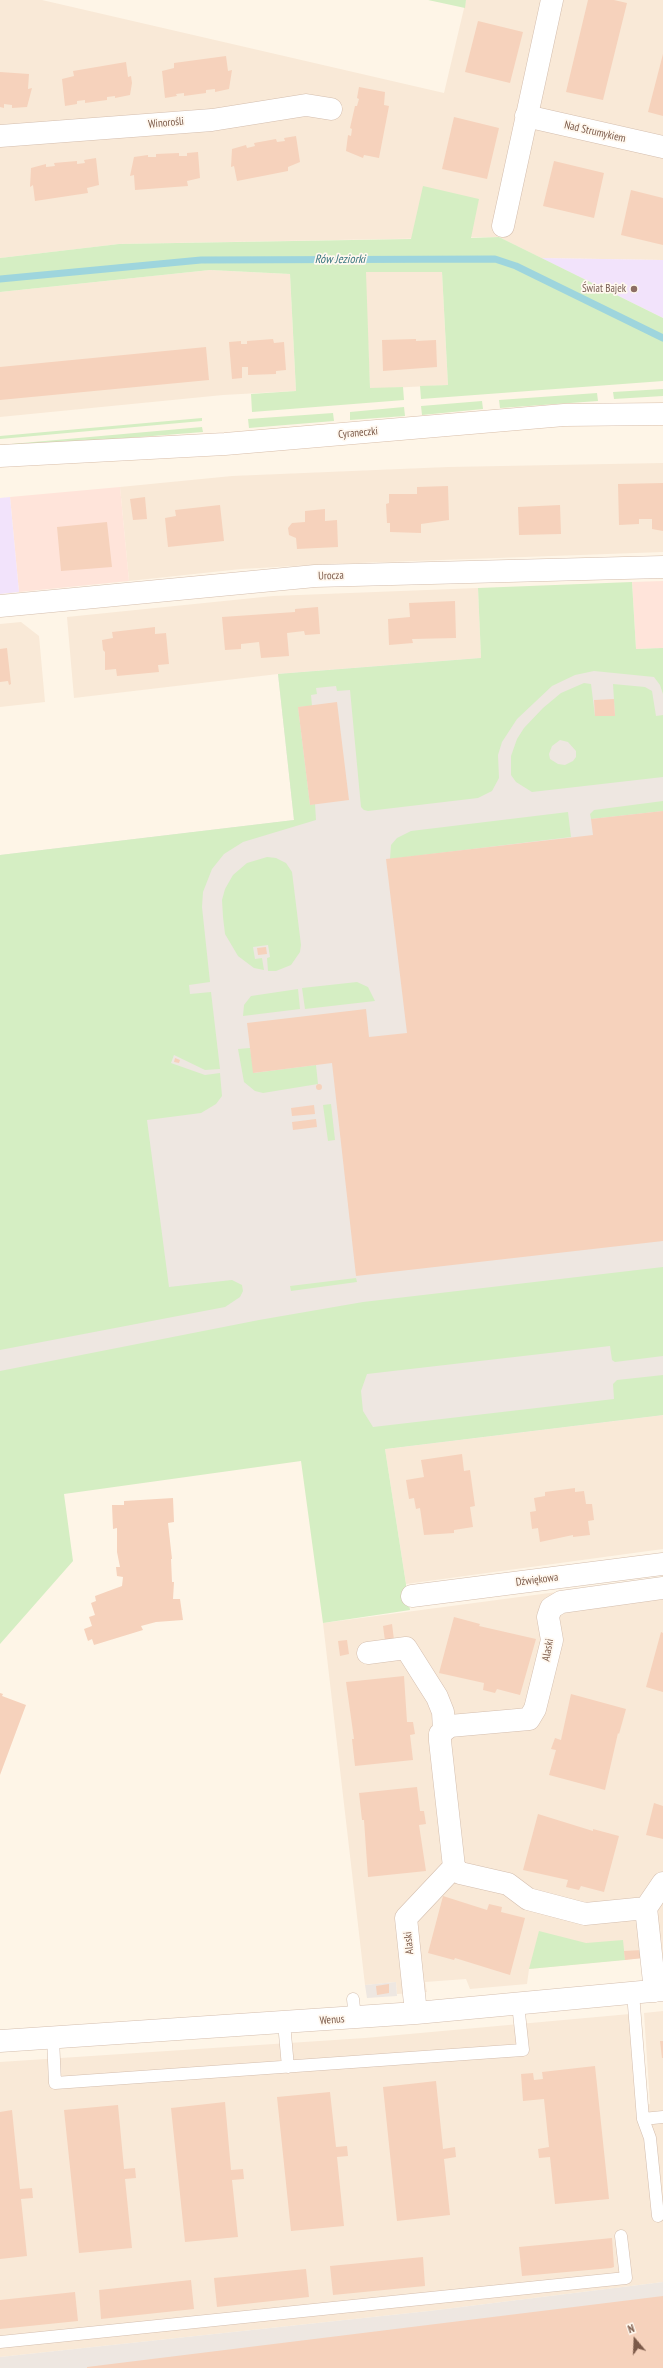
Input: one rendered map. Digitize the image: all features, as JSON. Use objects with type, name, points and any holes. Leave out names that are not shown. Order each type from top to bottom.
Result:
[{"type":"street","points":[[503,226],[552,0]]},
{"type":"street","name":"Winorośli","points":[[0,136],[212,120],[306,105],[331,109]]},
{"type":"street","name":"Nad Strumykiem","points":[[526,116],[663,147]]},
{"type":"street","name":"Cyraneczki","points":[[0,456],[225,444],[564,415],[663,414]]},
{"type":"street","name":"Cyraneczki","points":[[0,468],[53,454]]},
{"type":"street","name":"Urocza","points":[[0,606],[315,576],[663,567]]},
{"type":"street","name":"Dźwiękowa","points":[[412,1596],[663,1564]]},
{"type":"street","name":"Alaski","points":[[444,1730],[450,1726],[529,1719],[535,1709],[552,1640],[548,1617],[550,1608],[561,1602],[663,1588]]},
{"type":"street","points":[[368,1653],[406,1648],[437,1697],[443,1712],[444,1730],[440,1734],[440,1741],[454,1866],[460,1873],[508,1884],[528,1899],[585,1914],[646,1908]]},
{"type":"street","name":"Alaski","points":[[416,2013],[406,1918],[454,1866]]},
{"type":"street","points":[[659,1990],[646,1908],[663,1883]]},
{"type":"street","name":"Wenus","points":[[0,2042],[284,2023],[354,2009],[416,2013],[659,1990]]},
{"type":"lane","points":[[633,1993],[643,2119],[650,2138],[658,2216]]},
{"type":"lane","points":[[53,2038],[55,2082],[523,2050],[518,2004]]},
{"type":"lane","points":[[284,2023],[288,2067]]},
{"type":"lane","points":[[643,2119],[663,2117]]},
{"type":"lane","points":[[0,2342],[626,2278],[621,2236]]},
{"type":"shaded area","points":[[0,0],[42,0],[444,93],[466,0],[663,0],[663,260],[541,258],[499,237],[119,244],[0,258]]},
{"type":"shaded area","name":"Świat Bajek","points":[[541,258],[663,260],[663,318]]},
{"type":"shaded area","points":[[210,270],[290,274],[296,391],[223,395],[0,417],[0,292]]},
{"type":"shaded area","points":[[365,272],[442,272],[448,385],[370,389]]},
{"type":"shaded area","points":[[663,463],[663,552],[330,564],[241,569],[129,581],[120,487],[232,476],[448,467]]},
{"type":"shaded area","points":[[120,487],[129,581],[19,592],[10,497]]},
{"type":"shaded area","points":[[10,497],[19,592],[0,594],[0,498]]},
{"type":"shaded area","points":[[663,581],[663,648],[636,649],[632,582]]},
{"type":"shaded area","points":[[478,588],[481,658],[278,674],[74,698],[67,617],[273,596]]},
{"type":"shaded area","points":[[21,622],[39,636],[45,702],[0,707],[0,624]]},
{"type":"shaded area","points":[[663,648],[663,1415],[352,1453],[0,1397],[0,855],[294,820],[278,674],[481,658]]},
{"type":"shaded area","points":[[663,1415],[663,1549],[406,1584],[385,1449]]},
{"type":"shaded area","points":[[663,1578],[663,1961],[661,1938],[641,1939],[643,1958],[529,1969],[527,1984],[470,1989],[466,1979],[425,1982],[427,1992],[397,1994],[396,1982],[365,1985],[323,1623]]},
{"type":"shaded area","points":[[396,1982],[397,1996],[367,1998],[365,1985]]},
{"type":"shaded area","points":[[663,2011],[663,2282],[429,2311],[0,2357],[0,2062],[365,2038],[630,2014],[638,2106],[650,2104],[644,2013]]},
{"type":"shaded area","points":[[663,2282],[663,2368],[0,2368],[0,2357],[429,2311]]},
{"type":"green space","points":[[428,0],[466,0],[465,8]]},
{"type":"green space","points":[[423,186],[479,199],[471,238],[499,237],[663,318],[663,381],[421,399],[420,386],[448,385],[442,272],[366,272],[370,388],[403,387],[404,400],[252,412],[251,394],[296,391],[290,274],[210,270],[0,292],[0,258],[119,244],[411,239]]},
{"type":"green space","points":[[663,389],[663,396],[614,399],[613,392]]},
{"type":"green space","points":[[597,393],[598,401],[500,408],[499,400]]},
{"type":"green space","points":[[482,401],[483,409],[422,415],[421,406]]},
{"type":"green space","points":[[404,407],[405,416],[350,420],[350,412]]},
{"type":"green space","points":[[333,413],[334,421],[249,428],[248,419]]},
{"type":"green space","points":[[202,418],[202,421],[0,439],[0,436]]},
{"type":"green space","points":[[202,427],[203,432],[0,448],[0,445]]},
{"type":"green space","points":[[632,582],[636,649],[663,648],[663,694],[660,685],[654,677],[594,671],[575,675],[552,686],[517,719],[502,742],[498,755],[499,778],[492,791],[478,798],[368,811],[364,810],[361,807],[350,690],[337,691],[336,686],[316,688],[317,694],[311,695],[312,706],[298,707],[310,805],[315,804],[316,820],[243,842],[224,854],[212,869],[203,892],[202,907],[210,982],[189,985],[190,994],[211,992],[220,1069],[205,1070],[174,1055],[171,1063],[205,1075],[220,1073],[222,1096],[216,1104],[201,1113],[147,1120],[169,1287],[232,1280],[242,1285],[243,1291],[240,1297],[225,1307],[0,1350],[0,855],[294,820],[278,674],[481,658],[478,588]]},
{"type":"green space","points":[[584,683],[591,684],[595,716],[615,716],[613,684],[645,687],[652,691],[656,716],[663,715],[663,777],[532,792],[516,782],[511,775],[511,756],[517,739],[524,728],[543,708],[561,693]],"holes":[[[560,740],[568,742],[576,751],[576,757],[573,761],[565,765],[558,764],[550,759],[549,754],[552,746]]]},
{"type":"green space","points":[[663,801],[663,811],[591,819],[590,814],[594,810]]},
{"type":"green space","points":[[568,812],[571,837],[390,859],[391,845],[397,838],[411,831]]},
{"type":"green space","points":[[267,857],[276,858],[286,863],[292,872],[301,945],[300,952],[291,965],[276,971],[268,971],[267,958],[270,957],[268,945],[253,947],[255,959],[262,958],[264,970],[254,968],[238,956],[225,934],[223,917],[222,900],[225,889],[233,875],[247,863]]},
{"type":"green space","points":[[357,982],[368,987],[375,1001],[305,1009],[302,988]]},
{"type":"green space","points":[[298,989],[300,1009],[243,1016],[244,1005],[251,996]]},
{"type":"green space","points":[[250,1048],[254,1073],[316,1065],[318,1084],[263,1093],[255,1091],[244,1082],[238,1049]]},
{"type":"green space","points":[[331,1104],[335,1140],[328,1141],[323,1105]]},
{"type":"green space","points":[[663,1267],[663,1356],[615,1362],[612,1360],[610,1346],[367,1374],[361,1391],[363,1411],[373,1427],[614,1399],[613,1384],[617,1380],[663,1375],[663,1415],[385,1449],[410,1610],[323,1623],[301,1461],[64,1494],[73,1561],[0,1644],[0,1371],[259,1320],[363,1302]]},
{"type":"green space","points":[[356,1278],[357,1282],[291,1291],[290,1286]]},
{"type":"green space","points":[[539,1931],[586,1943],[623,1940],[625,1960],[529,1969]]},
{"type":"building","points":[[588,0],[614,0],[627,3],[603,100],[566,92]]},
{"type":"building","points":[[478,21],[523,32],[510,83],[465,72]]},
{"type":"building","points":[[663,54],[663,116],[648,112]]},
{"type":"building","points":[[226,56],[228,71],[232,70],[229,89],[215,92],[215,89],[206,90],[206,93],[184,96],[184,93],[176,94],[177,96],[165,98],[162,71],[174,68],[174,63]]},
{"type":"building","points":[[126,62],[128,77],[131,76],[132,83],[130,95],[115,98],[115,96],[107,97],[107,100],[85,103],[85,100],[77,101],[77,104],[65,106],[62,79],[74,76],[73,71]]},
{"type":"building","points":[[0,72],[29,74],[28,89],[32,88],[27,107],[12,108],[12,105],[4,104],[4,108],[0,107]]},
{"type":"building","points":[[359,87],[385,92],[384,105],[389,106],[379,158],[364,155],[363,158],[346,151],[348,135],[351,136],[352,129],[350,128],[355,106],[357,106],[359,99],[357,98]]},
{"type":"building","points":[[454,117],[499,128],[487,179],[442,169]]},
{"type":"building","points":[[296,136],[300,162],[288,167],[288,171],[237,181],[234,166],[231,167],[232,149],[246,145],[247,148],[255,146],[254,143],[276,139],[277,142],[285,141],[284,138]]},
{"type":"building","points":[[198,152],[200,178],[187,181],[188,186],[135,190],[134,175],[130,176],[134,157],[148,155],[148,157],[156,157],[156,154],[179,153],[179,156],[187,156],[187,153]]},
{"type":"building","points":[[96,158],[99,185],[87,188],[88,193],[35,201],[33,185],[30,187],[31,168],[46,164],[46,167],[55,166],[54,163],[77,161],[77,164],[85,163],[84,160]]},
{"type":"building","points":[[554,161],[604,173],[594,218],[543,206]]},
{"type":"building","points":[[631,190],[663,198],[663,245],[621,235]]},
{"type":"building","points":[[273,339],[274,343],[284,342],[286,370],[276,371],[276,374],[248,375],[248,367],[242,367],[242,378],[232,379],[229,342],[241,341],[241,344],[247,344],[247,341]]},
{"type":"building","points":[[416,339],[416,341],[436,340],[437,367],[383,371],[382,340]]},
{"type":"building","points":[[206,347],[209,380],[0,400],[0,367]]},
{"type":"building","points":[[663,483],[663,531],[652,529],[652,519],[639,519],[639,524],[619,525],[618,484]]},
{"type":"building","points":[[448,486],[449,520],[421,524],[421,533],[390,532],[390,523],[387,523],[386,504],[389,503],[389,494],[417,494],[417,487]]},
{"type":"building","points":[[145,497],[147,519],[133,520],[130,499]]},
{"type":"building","points":[[220,505],[224,541],[168,547],[165,518],[176,516],[175,510]]},
{"type":"building","points":[[560,505],[561,534],[519,535],[518,507]]},
{"type":"building","points":[[325,509],[325,521],[337,520],[338,547],[297,549],[296,538],[289,535],[288,528],[292,523],[305,522],[305,511]]},
{"type":"building","points":[[107,522],[112,567],[61,571],[57,527]]},
{"type":"building","points":[[455,601],[456,638],[412,639],[413,643],[389,645],[388,619],[410,617],[409,603]]},
{"type":"building","points":[[318,607],[320,634],[305,635],[304,631],[287,633],[289,656],[261,658],[259,642],[241,644],[241,649],[225,650],[222,617],[295,612],[295,609]]},
{"type":"building","points":[[155,627],[155,634],[166,633],[169,664],[158,665],[159,672],[117,676],[116,669],[105,670],[105,652],[103,650],[102,640],[113,638],[112,632]]},
{"type":"building","points":[[7,648],[11,684],[9,685],[8,681],[0,682],[0,649]]},
{"type":"building","points":[[614,699],[615,716],[595,716],[594,700]]},
{"type":"building","points":[[337,702],[349,800],[310,805],[298,707]]},
{"type":"building","points":[[663,811],[663,1241],[356,1276],[332,1063],[253,1073],[247,1023],[366,1009],[369,1037],[407,1033],[386,859],[593,835],[591,819]]},
{"type":"building","points":[[266,947],[267,954],[258,955],[257,948]]},
{"type":"building","points":[[175,1058],[180,1060],[179,1063],[174,1062]]},
{"type":"building","points":[[319,1084],[322,1087],[319,1090],[316,1087]]},
{"type":"building","points":[[314,1105],[315,1114],[292,1116],[291,1108]]},
{"type":"building","points":[[316,1119],[317,1127],[293,1130],[292,1122]]},
{"type":"building","points":[[462,1454],[464,1471],[470,1470],[475,1506],[470,1507],[473,1527],[454,1530],[454,1533],[424,1535],[420,1508],[416,1509],[414,1498],[409,1499],[406,1480],[424,1477],[421,1460]]},
{"type":"building","points":[[575,1488],[575,1492],[584,1491],[586,1504],[592,1504],[594,1520],[588,1521],[590,1535],[573,1537],[573,1535],[540,1542],[538,1528],[532,1529],[530,1512],[536,1511],[534,1498],[545,1496],[545,1492]]},
{"type":"building","points":[[173,1498],[174,1522],[168,1523],[172,1559],[172,1582],[174,1582],[173,1599],[180,1599],[183,1620],[156,1622],[141,1626],[143,1630],[94,1645],[92,1639],[88,1641],[84,1629],[92,1626],[89,1617],[95,1615],[91,1603],[96,1601],[95,1596],[122,1586],[123,1577],[117,1576],[116,1567],[120,1567],[117,1552],[117,1528],[113,1529],[112,1505],[124,1505],[124,1501]]},
{"type":"building","points":[[454,1617],[480,1624],[479,1626],[536,1639],[520,1695],[497,1689],[495,1693],[483,1690],[484,1683],[439,1673]]},
{"type":"building","points":[[392,1624],[394,1640],[385,1641],[383,1626]]},
{"type":"building","points":[[661,1632],[663,1633],[663,1692],[646,1687]]},
{"type":"building","points":[[347,1640],[349,1654],[340,1656],[338,1641]]},
{"type":"building","points":[[404,1676],[407,1722],[413,1722],[415,1734],[410,1735],[413,1760],[355,1766],[352,1739],[354,1739],[346,1682]]},
{"type":"building","points":[[0,1693],[3,1694],[2,1696],[26,1705],[0,1775]]},
{"type":"building","points":[[571,1694],[626,1709],[619,1734],[618,1733],[605,1790],[549,1775],[556,1750],[551,1749],[555,1738],[561,1740]]},
{"type":"building","points":[[417,1787],[420,1811],[424,1811],[426,1824],[419,1825],[426,1871],[368,1877],[364,1820],[362,1820],[359,1793]]},
{"type":"building","points":[[654,1803],[663,1806],[663,1839],[646,1835]]},
{"type":"building","points":[[538,1814],[593,1831],[593,1829],[619,1836],[604,1892],[581,1886],[579,1890],[566,1887],[568,1880],[523,1870]]},
{"type":"building","points":[[443,1896],[487,1910],[489,1904],[502,1907],[501,1912],[525,1918],[510,1975],[455,1958],[454,1960],[428,1953]]},
{"type":"building","points":[[642,1950],[643,1958],[625,1960],[624,1951]]},
{"type":"building","points":[[389,1984],[389,1993],[377,1995],[376,1986]]},
{"type":"building","points":[[660,2041],[663,2041],[663,2058],[662,2058]]},
{"type":"building","points":[[595,2066],[609,2199],[555,2204],[550,2157],[539,2158],[538,2149],[549,2147],[544,2099],[523,2101],[521,2074],[533,2073],[534,2080],[543,2079],[542,2072]]},
{"type":"building","points":[[436,2081],[443,2149],[455,2147],[456,2157],[444,2159],[450,2215],[397,2221],[383,2087]]},
{"type":"building","points":[[330,2092],[336,2147],[347,2146],[348,2156],[337,2157],[344,2226],[291,2231],[277,2097]]},
{"type":"building","points":[[225,2102],[231,2170],[243,2169],[244,2179],[232,2180],[238,2237],[185,2242],[171,2108]]},
{"type":"building","points":[[118,2105],[124,2169],[135,2168],[136,2178],[125,2179],[132,2248],[79,2253],[64,2110]]},
{"type":"building","points":[[12,2110],[20,2189],[32,2188],[33,2198],[21,2199],[27,2256],[0,2259],[0,2112]]},
{"type":"building","points":[[612,2238],[614,2267],[522,2276],[519,2247]]},
{"type":"building","points":[[423,2257],[425,2286],[333,2295],[330,2266]]},
{"type":"building","points":[[306,2269],[309,2297],[217,2307],[214,2278]]},
{"type":"building","points":[[191,2280],[194,2309],[101,2319],[99,2290]]},
{"type":"building","points":[[75,2292],[78,2321],[0,2329],[0,2300]]},
{"type":"building","points":[[663,2296],[663,2368],[87,2368],[87,2367]]},
{"type":"waterway","name":"Rów Jeziorki","points":[[0,279],[201,260],[495,259],[516,266],[663,338]]},
{"type":"place","name":"Świat Bajek","points":[[634,289]]}]
